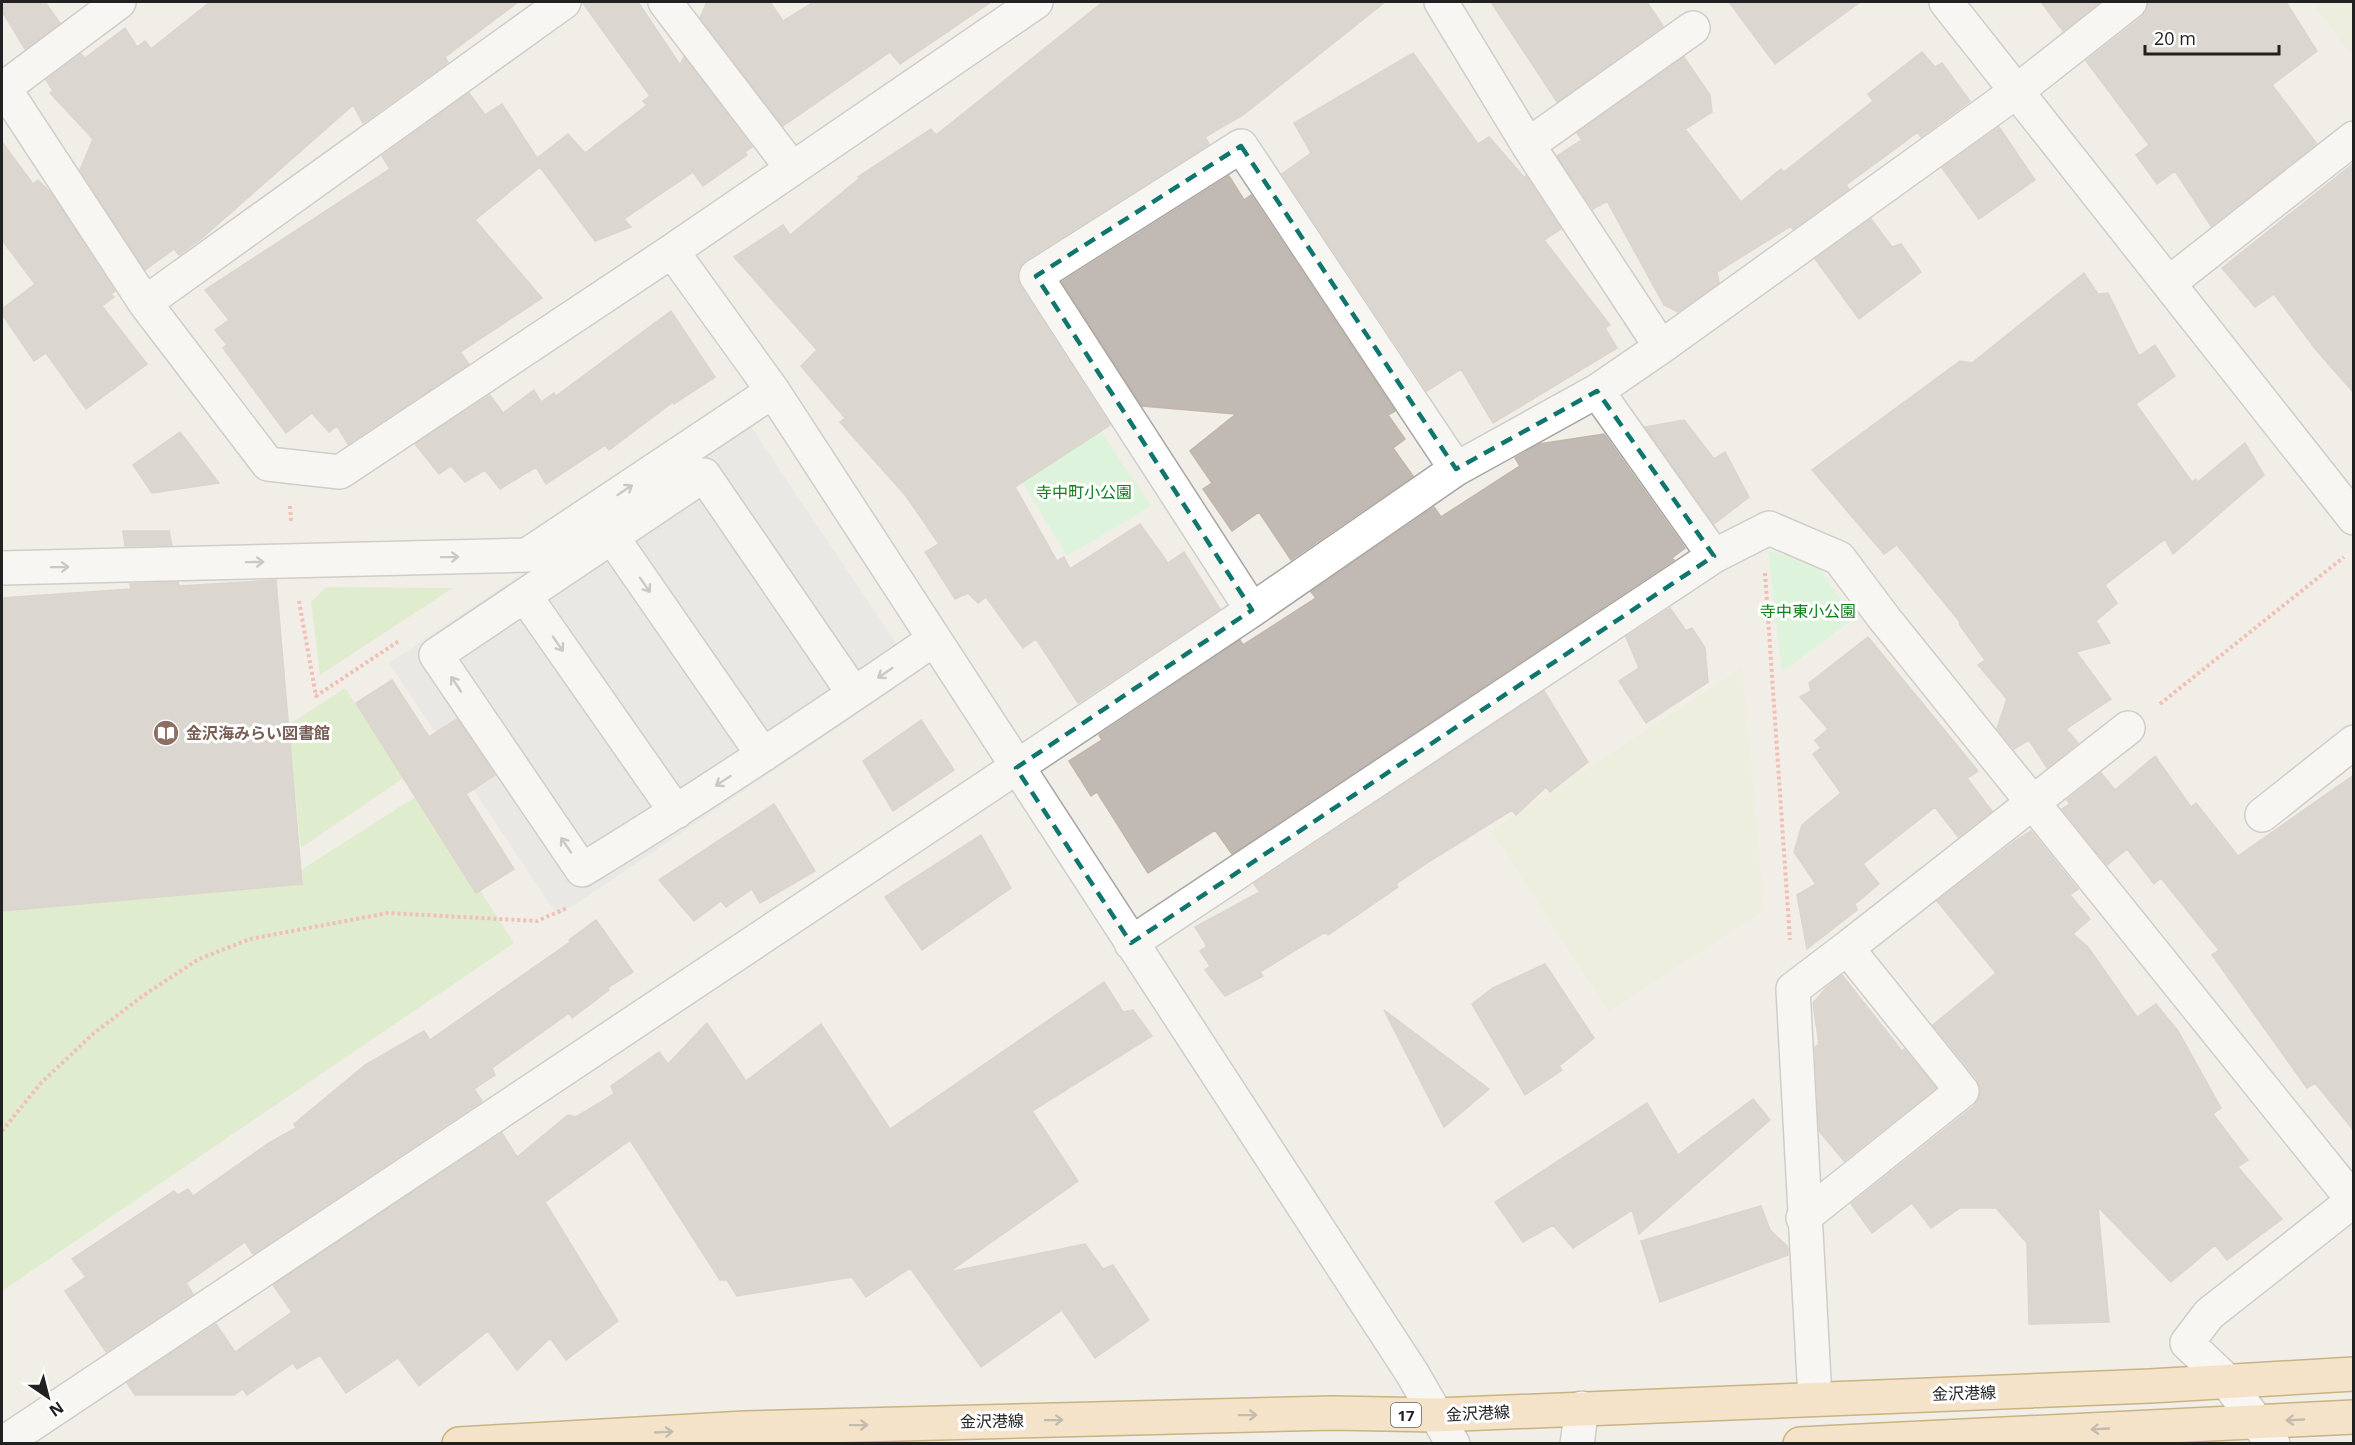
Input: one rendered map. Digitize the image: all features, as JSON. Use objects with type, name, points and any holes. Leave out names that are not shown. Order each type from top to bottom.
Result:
[{"type":"main road","name":"金沢港線","points":[[459,1443],[745,1436],[1333,1413],[1436,1415],[2138,1386],[2225,1379],[2354,1374]]},
{"type":"main road","points":[[1800,1443],[2266,1432],[2354,1417]]},
{"type":"street","points":[[119,2],[3,86],[145,303],[268,464],[340,472],[672,251],[791,167],[1036,2]]},
{"type":"street","points":[[145,303],[564,2]]},
{"type":"street","points":[[665,2],[791,167]]},
{"type":"street","points":[[1441,2],[1528,145],[1661,347]]},
{"type":"street","points":[[1946,2],[2354,518]]},
{"type":"street","points":[[2,1443],[1252,610],[1456,469],[1597,391],[2017,91],[2130,2]]},
{"type":"street","points":[[1528,145],[1693,28]]},
{"type":"street","points":[[2169,283],[2354,138]]},
{"type":"street","points":[[1252,610],[1036,276],[1241,146],[1456,469]]},
{"type":"street","points":[[672,251],[773,391],[1016,768],[1412,1373],[1454,1443]]},
{"type":"street","points":[[2,568],[527,555],[773,391]]},
{"type":"street","points":[[1597,391],[1714,556]]},
{"type":"street","points":[[854,694],[704,475],[436,655],[582,870],[763,755],[854,694],[933,640]]},
{"type":"street","points":[[1131,944],[1714,556],[1769,528],[1839,558],[1884,618],[2353,1200],[2209,1314],[2187,1343],[2225,1379],[2266,1432]]},
{"type":"street","points":[[612,537],[763,755]]},
{"type":"street","points":[[525,596],[676,812]]},
{"type":"street","points":[[1815,1399],[1803,1218],[1793,989],[2128,728]]},
{"type":"street","points":[[2262,815],[2354,742]]},
{"type":"street","points":[[1803,1218],[1962,1091],[1847,948]]},
{"type":"street","points":[[1577,1443],[1582,1408]]},
{"type":"path","points":[[288,466],[292,561],[316,696],[402,638]]},
{"type":"path","points":[[1762,532],[1793,989]]},
{"type":"path","points":[[2128,728],[2354,549]]},
{"type":"path","points":[[2,1131],[41,1083],[94,1033],[144,995],[199,959],[250,939],[388,913],[537,921],[578,903]]},
{"type":"highlighted area","points":[[1241,146],[1456,469],[1597,391],[1714,556],[1131,943],[1016,768],[1252,610],[1036,276]]},
{"type":"green space","points":[[2312,2],[2353,2],[2353,57]]},
{"type":"green space","name":"寺中町小公園","points":[[1097,426],[1151,506],[1067,556],[1022,481]]},
{"type":"green space","name":"寺中東小公園","points":[[1768,551],[1816,563],[1853,619],[1782,672]]},
{"type":"green space","points":[[326,587],[453,588],[320,675],[311,602]]},
{"type":"green space","points":[[1742,668],[1764,910],[1609,1012],[1491,831]]},
{"type":"green space","points":[[345,688],[405,777],[301,848],[288,725]]},
{"type":"green space","points":[[418,795],[514,943],[2,1291],[2,911],[302,884],[301,870]]},
{"type":"shaded area","points":[[748,422],[917,674],[558,916],[389,663]]},
{"type":"building","points":[[2,2],[45,2],[60,23],[25,49],[2,11]]},
{"type":"building","points":[[210,2],[518,2],[445,57],[448,62],[363,123],[353,105],[201,239],[179,255],[174,249],[145,270],[80,170],[93,139],[50,93],[53,91],[46,80],[81,54],[85,58],[125,28],[137,47],[145,41],[151,49]]},
{"type":"building","points":[[582,2],[638,2],[680,65],[684,57],[752,147],[745,152],[747,155],[703,186],[693,172],[624,219],[631,227],[595,241],[540,167],[475,220],[542,298],[460,352],[469,364],[348,444],[337,426],[329,432],[312,413],[286,433],[223,348],[227,345],[215,330],[229,320],[205,290],[390,169],[382,156],[469,93],[485,115],[502,104],[537,158],[568,134],[585,153],[647,105],[643,101],[650,96]]},
{"type":"building","points":[[707,2],[770,2],[783,21],[814,2],[991,2],[900,64],[890,52],[783,126],[700,18]]},
{"type":"building","points":[[1103,2],[1385,2],[1243,115],[1205,137],[1209,144],[1026,260],[1019,268],[1017,277],[1020,286],[1110,425],[1015,487],[1057,561],[1064,557],[1070,569],[1140,524],[1168,563],[1184,552],[1220,609],[1078,703],[1036,639],[1023,648],[986,597],[978,603],[968,593],[955,599],[925,552],[939,544],[906,496],[840,422],[845,418],[801,366],[817,350],[734,257],[783,225],[790,235],[860,178],[858,177],[931,129],[936,135]]},
{"type":"building","points":[[1491,2],[1647,2],[1663,26],[1557,102]]},
{"type":"building","points":[[1729,2],[1860,2],[1775,64]]},
{"type":"building","points":[[2041,2],[2100,2],[2063,31]]},
{"type":"building","points":[[2148,2],[2286,2],[2317,51],[2272,85],[2317,144],[2211,226],[2175,171],[2157,184],[2136,155],[2149,145],[2086,61],[2142,17]]},
{"type":"building","points":[[1922,52],[1935,67],[1942,63],[1970,101],[1921,137],[1918,132],[1846,185],[1849,189],[1793,229],[1791,226],[1717,272],[1719,283],[1678,312],[1664,305],[1607,201],[1593,209],[1557,156],[1582,140],[1577,133],[1684,57],[1710,95],[1712,112],[1685,129],[1741,202],[1781,169],[1784,172],[1873,101],[1868,94]]},
{"type":"building","points":[[1413,53],[1478,144],[1489,137],[1524,177],[1526,176],[1561,229],[1544,240],[1610,325],[1605,328],[1617,348],[1493,423],[1461,369],[1427,391],[1282,174],[1311,153],[1294,123]]},
{"type":"building","points":[[1999,127],[2035,180],[1979,219],[1942,168]]},
{"type":"building","points":[[2,142],[33,184],[38,180],[51,193],[115,291],[111,294],[114,297],[102,306],[147,364],[86,409],[46,353],[34,361],[2,314],[2,309],[35,284],[2,240]]},
{"type":"building","points":[[2354,163],[2354,393],[2317,351],[2274,294],[2255,307],[2222,268]]},
{"type":"building","points":[[1229,176],[1244,200],[1251,195],[1395,411],[1388,415],[1405,439],[1393,448],[1413,476],[1291,560],[1259,512],[1232,531],[1203,489],[1212,483],[1190,451],[1236,414],[1142,406],[1062,282]]},
{"type":"building","points":[[1871,219],[1892,247],[1901,244],[1921,272],[1859,319],[1815,259]]},
{"type":"building","points":[[2084,273],[2098,294],[2108,293],[2139,356],[2155,345],[2175,376],[2136,404],[2192,482],[2196,479],[2198,482],[2245,443],[2264,475],[2173,554],[2165,539],[2105,585],[2117,603],[2096,621],[2110,643],[2076,652],[2111,699],[2066,729],[2078,743],[2047,768],[2029,740],[2014,749],[1997,728],[2007,699],[1978,665],[1985,660],[1959,624],[1960,622],[1897,545],[1884,554],[1812,470],[1960,361],[1972,363]]},
{"type":"building","points":[[671,311],[715,377],[674,404],[673,402],[609,450],[605,445],[546,484],[536,467],[500,489],[485,470],[465,482],[451,466],[439,474],[415,444],[490,395],[503,413],[534,390],[541,402],[554,393],[556,396]]},
{"type":"building","points":[[1684,420],[1714,459],[1725,452],[1749,497],[1714,524],[1645,427]]},
{"type":"building","points":[[180,432],[219,483],[152,493],[133,465]]},
{"type":"building","points":[[1604,434],[1685,548],[1672,558],[1674,560],[1232,854],[1215,830],[1148,873],[1097,792],[1091,796],[1069,761],[1102,740],[1099,735],[1240,640],[1243,645],[1316,598],[1311,592],[1434,507],[1441,517],[1520,466],[1515,458],[1539,444]]},
{"type":"building","points":[[123,531],[169,531],[172,545],[125,546]]},
{"type":"building","points":[[276,580],[302,884],[2,911],[2,598],[131,589],[130,584],[178,582],[179,586]]},
{"type":"building","points":[[1670,608],[1686,631],[1692,628],[1705,648],[1708,682],[1646,723],[1619,681],[1639,668],[1626,637]]},
{"type":"building","points":[[1868,637],[1978,771],[1967,778],[1992,811],[1958,837],[1935,807],[1863,864],[1879,884],[1855,904],[1857,910],[1807,949],[1797,895],[1816,884],[1794,852],[1802,825],[1841,793],[1813,754],[1821,748],[1815,740],[1828,729],[1800,697],[1811,691],[1809,683]]},
{"type":"building","points":[[392,680],[429,737],[457,719],[495,775],[466,794],[514,869],[476,893],[356,703]]},
{"type":"building","points":[[1544,691],[1588,762],[1550,792],[1546,787],[1516,815],[1512,810],[1430,861],[1396,884],[1398,887],[1328,935],[1325,932],[1260,972],[1263,976],[1225,996],[1205,970],[1210,966],[1200,951],[1207,946],[1195,927],[1260,892],[1254,884]]},
{"type":"building","points":[[921,720],[954,770],[893,811],[863,761]]},
{"type":"building","points":[[2155,756],[2191,807],[2196,803],[2238,856],[2354,775],[2354,1131],[2315,1083],[2307,1088],[2212,955],[2219,950],[2161,878],[2154,884],[2127,849],[2107,865],[2062,809],[2070,804],[2067,800],[2101,773],[2115,790]]},
{"type":"building","points":[[774,804],[815,871],[760,903],[752,889],[726,907],[721,901],[694,921],[659,880]]},
{"type":"building","points":[[2031,831],[2078,889],[2070,895],[2090,919],[2073,934],[2088,947],[2137,1017],[2156,1004],[2178,1031],[2221,1108],[2213,1114],[2248,1160],[2238,1167],[2282,1219],[2227,1260],[2215,1245],[2171,1282],[2098,1207],[2109,1322],[2029,1324],[2027,1243],[1996,1208],[1960,1208],[1931,1228],[1912,1203],[1872,1233],[1851,1204],[1974,1106],[1979,1098],[1981,1089],[1977,1079],[1933,1025],[1996,973],[1937,901]]},
{"type":"building","points":[[981,835],[1011,888],[922,950],[885,897]]},
{"type":"building","points":[[596,920],[633,972],[607,988],[609,990],[572,1018],[569,1013],[492,1068],[495,1075],[474,1089],[482,1101],[253,1254],[245,1242],[186,1283],[193,1294],[106,1352],[65,1291],[86,1277],[72,1259],[174,1191],[178,1195],[188,1189],[193,1196],[269,1143],[296,1128],[294,1124],[365,1065],[424,1031],[430,1040],[570,942],[569,940]]},
{"type":"building","points":[[1545,964],[1594,1038],[1559,1066],[1562,1070],[1525,1095],[1472,1004],[1493,988]]},
{"type":"building","points":[[1842,975],[1902,1051],[1904,1049],[1936,1088],[1844,1161],[1819,1131],[1815,1047],[1819,1044],[1813,1003]]},
{"type":"building","points":[[1104,982],[1123,1012],[1133,1010],[1152,1036],[1032,1111],[1078,1181],[949,1272],[1085,1244],[1103,1269],[1113,1265],[1149,1320],[1095,1358],[1062,1310],[981,1367],[910,1268],[866,1297],[852,1277],[737,1296],[727,1280],[720,1280],[630,1140],[545,1202],[618,1321],[566,1360],[550,1338],[517,1370],[488,1331],[419,1386],[398,1358],[346,1393],[320,1355],[297,1369],[293,1363],[247,1395],[243,1389],[234,1395],[135,1395],[127,1383],[216,1324],[235,1352],[292,1312],[273,1285],[502,1133],[517,1157],[568,1115],[576,1117],[614,1094],[611,1086],[659,1052],[668,1064],[707,1023],[746,1081],[821,1024],[890,1129]]},
{"type":"building","points":[[1384,1010],[1489,1089],[1444,1127]]},
{"type":"building","points":[[1753,1099],[1770,1120],[1639,1234],[1632,1210],[1573,1248],[1553,1225],[1523,1242],[1495,1202],[1647,1103],[1678,1155]]},
{"type":"building","points":[[1761,1206],[1770,1230],[1788,1247],[1788,1255],[1660,1302],[1641,1241]]},
{"type":"place","name":"金沢海みらい図書館","points":[[166,733]]}]
